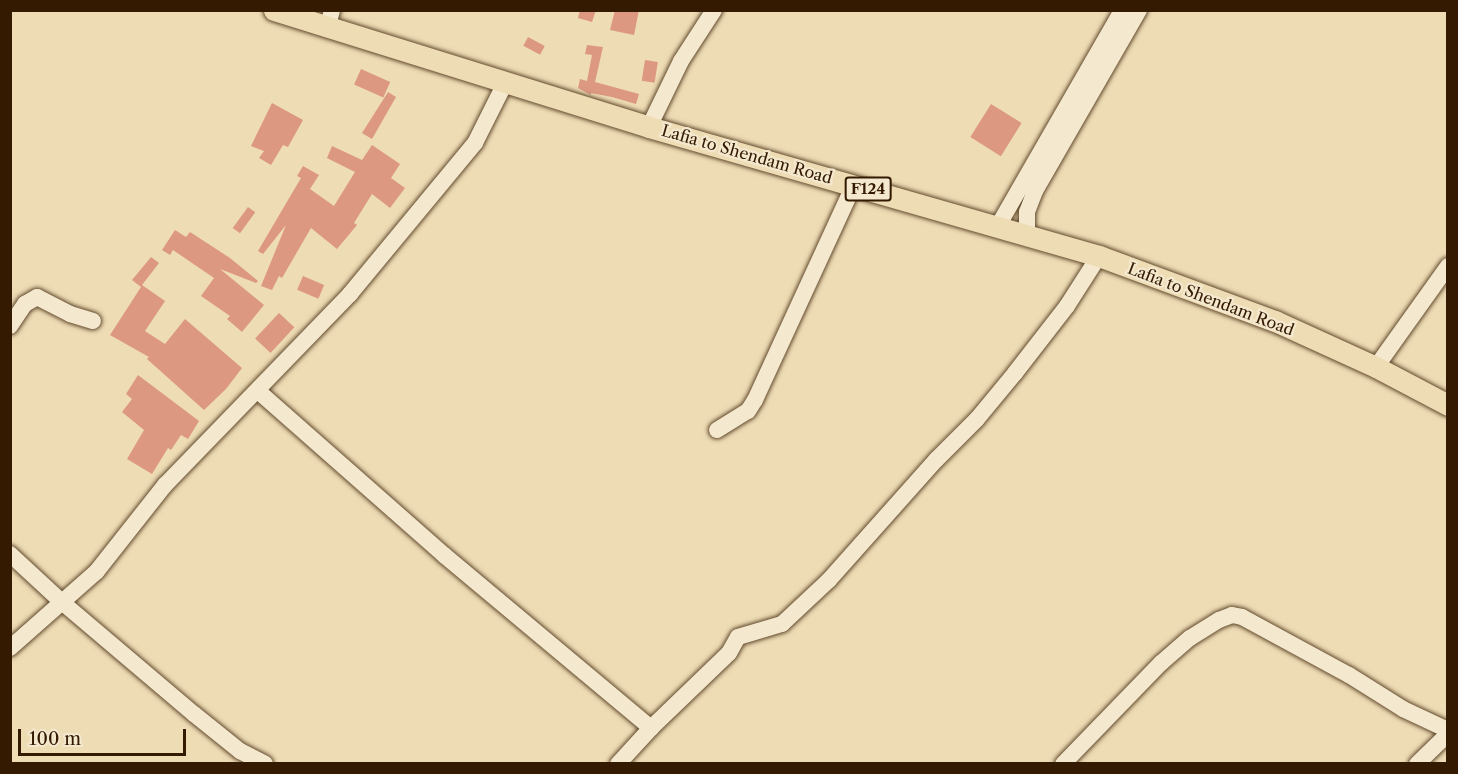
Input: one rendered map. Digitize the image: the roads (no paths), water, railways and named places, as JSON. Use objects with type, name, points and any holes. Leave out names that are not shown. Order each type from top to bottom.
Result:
[{"type":"main road","name":"Lafia to Shendam Road","points":[[274,10],[329,20],[649,127],[1099,256],[1275,321],[1376,367],[1448,405]]},
{"type":"street","points":[[649,127],[681,61],[714,10]]},
{"type":"street","points":[[998,226],[1122,10]]},
{"type":"street","points":[[1027,234],[1027,212],[1035,191],[1139,10]]},
{"type":"street","points":[[10,648],[97,571],[165,485],[258,391],[364,277],[475,143],[506,81]]},
{"type":"street","points":[[717,429],[748,411],[755,400],[854,184]]},
{"type":"street","points":[[618,764],[651,728],[729,652],[738,638],[782,624],[829,580],[936,460],[977,419],[1067,306],[1099,256]]},
{"type":"street","points":[[1376,367],[1448,266]]},
{"type":"street","points":[[10,326],[26,304],[37,297],[70,314],[93,321]]},
{"type":"street","points":[[258,391],[452,562],[651,728]]},
{"type":"street","points":[[10,554],[63,603],[240,751],[266,764]]},
{"type":"street","points":[[1063,764],[1161,663],[1190,638],[1219,620],[1232,615],[1242,617],[1349,675],[1403,709],[1448,732],[1417,764]]}]
